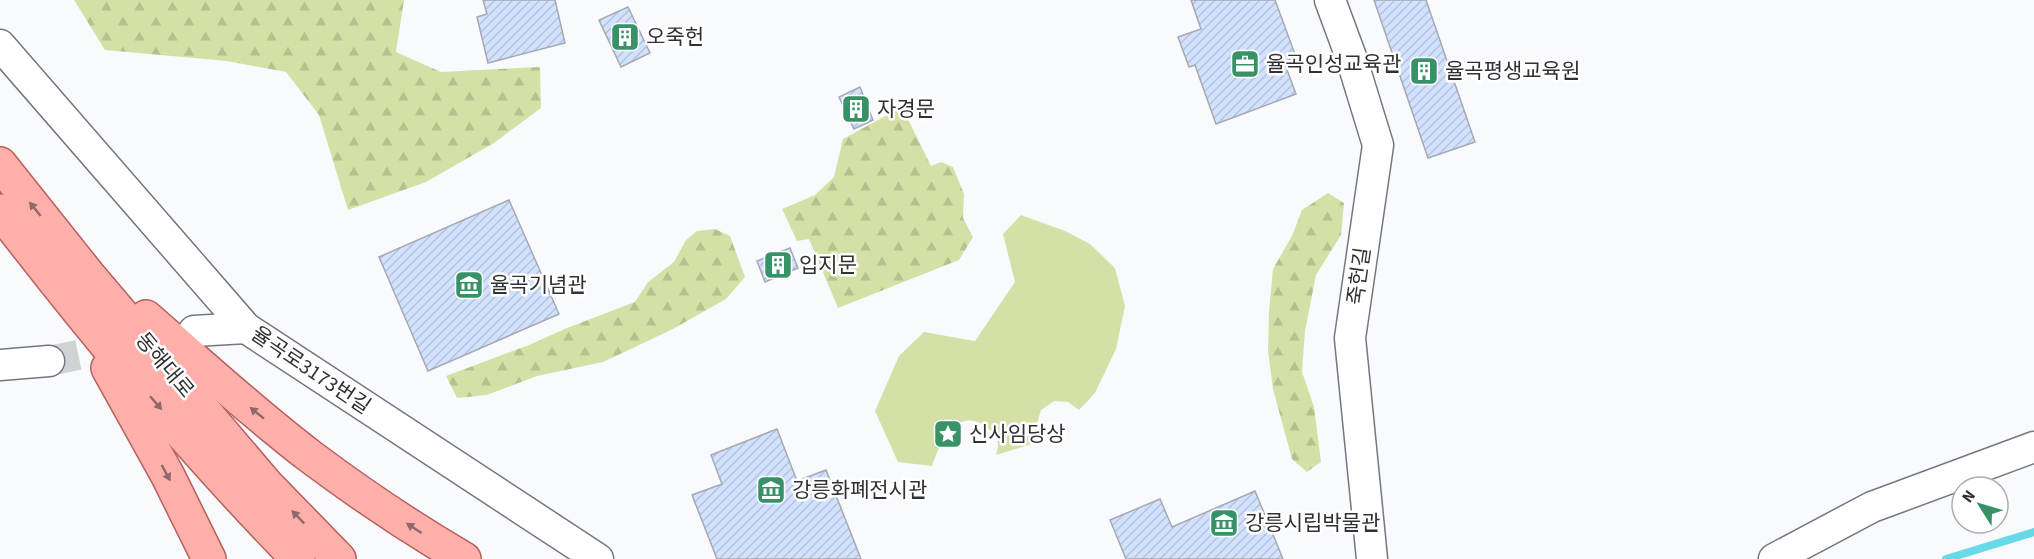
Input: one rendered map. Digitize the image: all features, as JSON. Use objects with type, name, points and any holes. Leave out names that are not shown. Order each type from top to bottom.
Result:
[{"type":"main road","name":"동해대로","points":[[0,164],[67,249],[266,484],[339,559]]},
{"type":"main road","name":"동해대로","points":[[0,211],[77,311],[201,454],[298,559]]},
{"type":"main road","points":[[67,249],[226,388],[310,456],[377,504],[464,559]]},
{"type":"main road","points":[[77,311],[168,476],[209,559]]},
{"type":"street","name":"죽헌길","points":[[1330,0],[1351,57],[1378,145],[1350,338],[1372,559]]},
{"type":"street","name":"율곡로3173번길","points":[[0,45],[246,328],[598,559]]},
{"type":"street","points":[[194,331],[246,328]]},
{"type":"street","points":[[0,365],[49,361]]},
{"type":"street","points":[[1774,559],[1872,507],[2034,447]]},
{"type":"green space","points":[[74,0],[404,0],[396,52],[441,72],[540,67],[541,108],[494,143],[426,182],[348,210],[319,115],[286,72],[227,61],[105,50]]},
{"type":"green space","points":[[902,107],[931,166],[941,162],[953,167],[964,194],[963,218],[973,237],[959,260],[838,308],[809,239],[797,241],[782,209],[815,195],[834,177],[843,139]]},
{"type":"green space","points":[[1328,193],[1344,203],[1341,235],[1316,275],[1305,331],[1302,372],[1314,407],[1321,462],[1307,472],[1292,459],[1273,389],[1268,351],[1269,311],[1273,269],[1292,236],[1302,210]]},
{"type":"green space","points":[[1021,215],[1065,231],[1090,244],[1115,268],[1125,306],[1116,349],[1095,393],[1079,410],[1068,402],[1054,401],[1041,410],[1036,427],[1042,441],[996,455],[997,436],[982,424],[963,421],[949,432],[932,466],[898,462],[875,411],[899,356],[924,332],[975,341],[1015,282],[1003,234]]},
{"type":"green space","points":[[715,229],[730,236],[745,277],[726,299],[671,330],[603,362],[537,376],[487,395],[457,398],[446,376],[635,302],[648,282],[674,262],[686,240],[697,231]]},
{"type":"building","points":[[483,0],[555,0],[565,43],[488,63],[477,17],[487,14]]},
{"type":"building","name":"율곡인성교육관","points":[[1191,0],[1275,0],[1296,57],[1284,62],[1296,94],[1216,124],[1195,65],[1189,67],[1178,37],[1201,29]]},
{"type":"building","name":"율곡평생교육원","points":[[1374,0],[1426,0],[1475,142],[1428,158]]},
{"type":"building","name":"오죽헌","points":[[628,7],[650,53],[621,67],[599,20]]},
{"type":"building","name":"자경문","points":[[860,87],[873,120],[854,129],[839,97]]},
{"type":"building","name":"율곡기념관","points":[[509,200],[559,314],[428,371],[379,257]]},
{"type":"building","name":"입지문","points":[[790,248],[798,268],[765,282],[757,261]]},
{"type":"building","name":"강릉화폐전시관","points":[[777,429],[797,481],[826,470],[861,559],[717,559],[692,495],[722,484],[711,455]]},
{"type":"building","name":"강릉시립박물관","points":[[1255,491],[1283,559],[1126,559],[1110,520],[1160,499],[1172,527]]},
{"type":"waterway","points":[[1946,559],[2034,532]]},
{"type":"tunnel","points":[[49,361],[131,344]]},
{"type":"place","name":"오죽헌","points":[[625,37]]},
{"type":"place","name":"율곡인성교육관","points":[[1245,64]]},
{"type":"place","name":"율곡평생교육원","points":[[1424,71]]},
{"type":"place","name":"자경문","points":[[856,109]]},
{"type":"place","name":"입지문","points":[[778,265]]},
{"type":"place","name":"율곡기념관","points":[[469,285]]},
{"type":"place","name":"신사임당상","points":[[948,434]]},
{"type":"place","name":"강릉화폐전시관","points":[[771,490]]},
{"type":"place","name":"강릉시립박물관","points":[[1224,523]]}]
